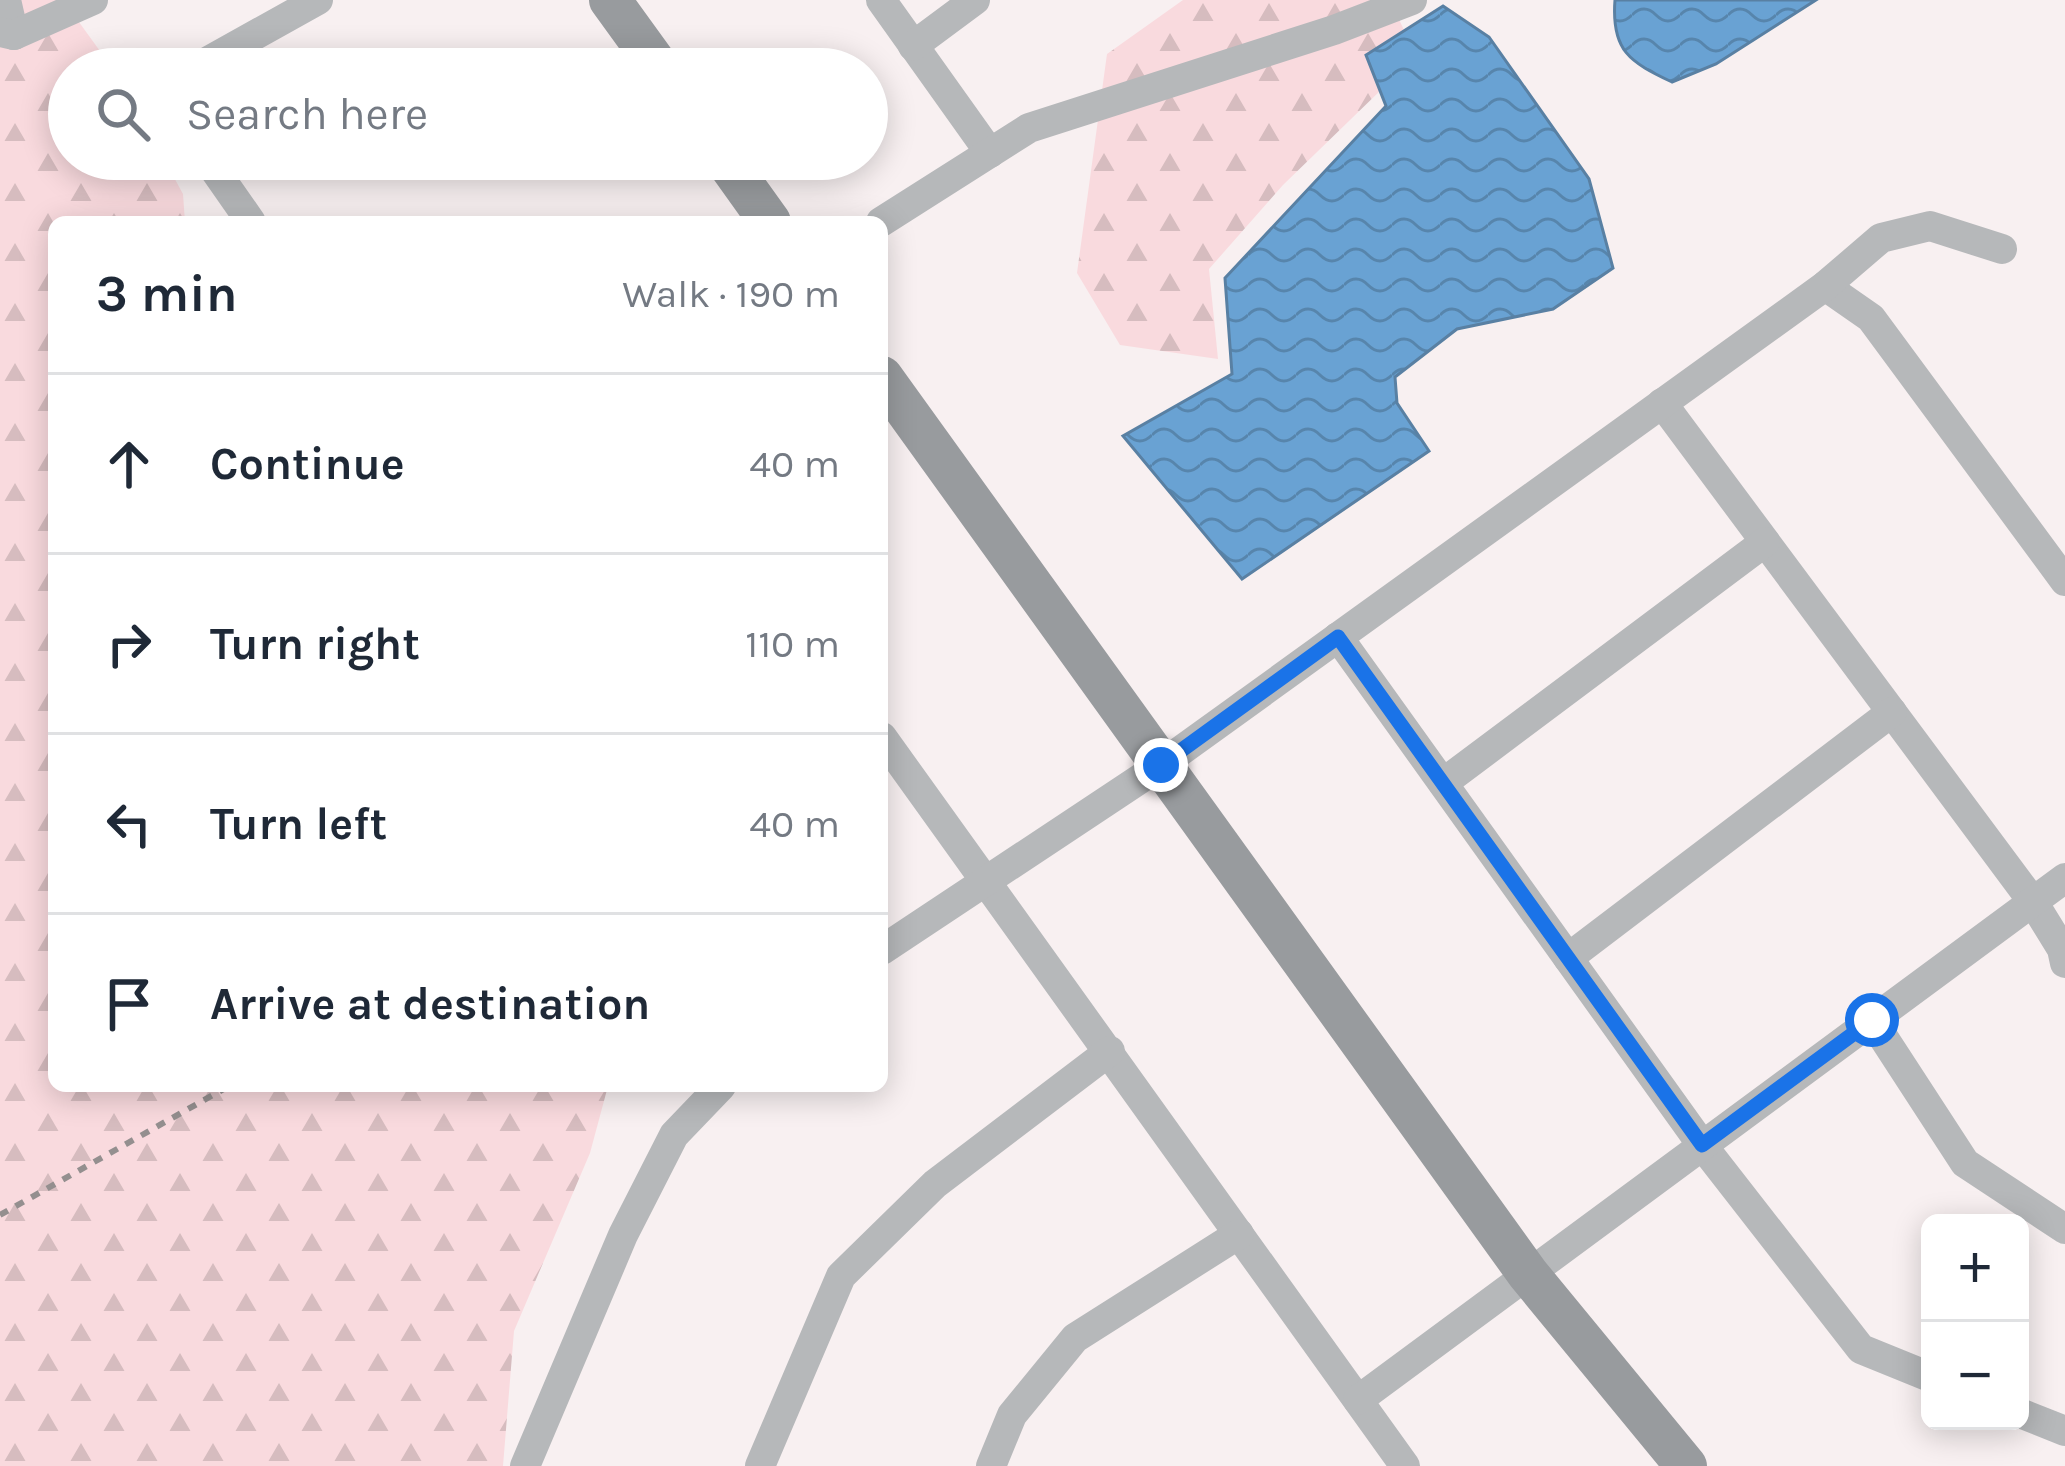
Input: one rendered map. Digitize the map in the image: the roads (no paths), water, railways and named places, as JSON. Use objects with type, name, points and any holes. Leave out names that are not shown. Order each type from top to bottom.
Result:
[{"type":"street","points":[[6,0],[7,34],[93,0]]},
{"type":"street","points":[[232,48],[318,0]]},
{"type":"street","points":[[610,0],[645,48]]},
{"type":"street","points":[[880,0],[990,153]]},
{"type":"street","points":[[913,46],[975,0]]},
{"type":"street","points":[[888,218],[1029,128],[1334,30],[1412,0]]},
{"type":"street","points":[[221,180],[246,216]]},
{"type":"street","points":[[739,180],[766,216]]},
{"type":"street","points":[[888,946],[1161,765],[1825,286],[1881,238],[1930,226],[2002,249]]},
{"type":"street","points":[[1825,286],[1871,317],[2065,580]]},
{"type":"street","points":[[888,385],[1528,1274],[1686,1466]]},
{"type":"street","points":[[1662,403],[2033,902],[2062,949],[2065,963]]},
{"type":"street","points":[[1443,783],[1765,542]]},
{"type":"street","points":[[1338,637],[1702,1145],[1861,1348],[1921,1373]]},
{"type":"street","points":[[1568,958],[1892,712]]},
{"type":"street","points":[[888,745],[1405,1466]]},
{"type":"street","points":[[1358,1400],[2065,878]]},
{"type":"street","points":[[1872,1020],[1965,1163],[2065,1229]]},
{"type":"street","points":[[760,1466],[841,1276],[935,1184],[1109,1051]]},
{"type":"street","points":[[530,1465],[633,1215],[674,1135],[715,1092]]},
{"type":"street","points":[[991,1466],[1012,1415],[1075,1337],[1239,1234]]},
{"type":"street","points":[[2029,1417],[2065,1431]]},
{"type":"water","points":[[1615,0],[1816,0],[1716,64],[1672,82],[1626,53],[1616,32]]},
{"type":"water","points":[[1443,6],[1489,37],[1589,179],[1613,268],[1553,309],[1457,329],[1395,377],[1397,403],[1429,451],[1242,579],[1123,436],[1232,374],[1225,278],[1386,106],[1366,55]]}]
